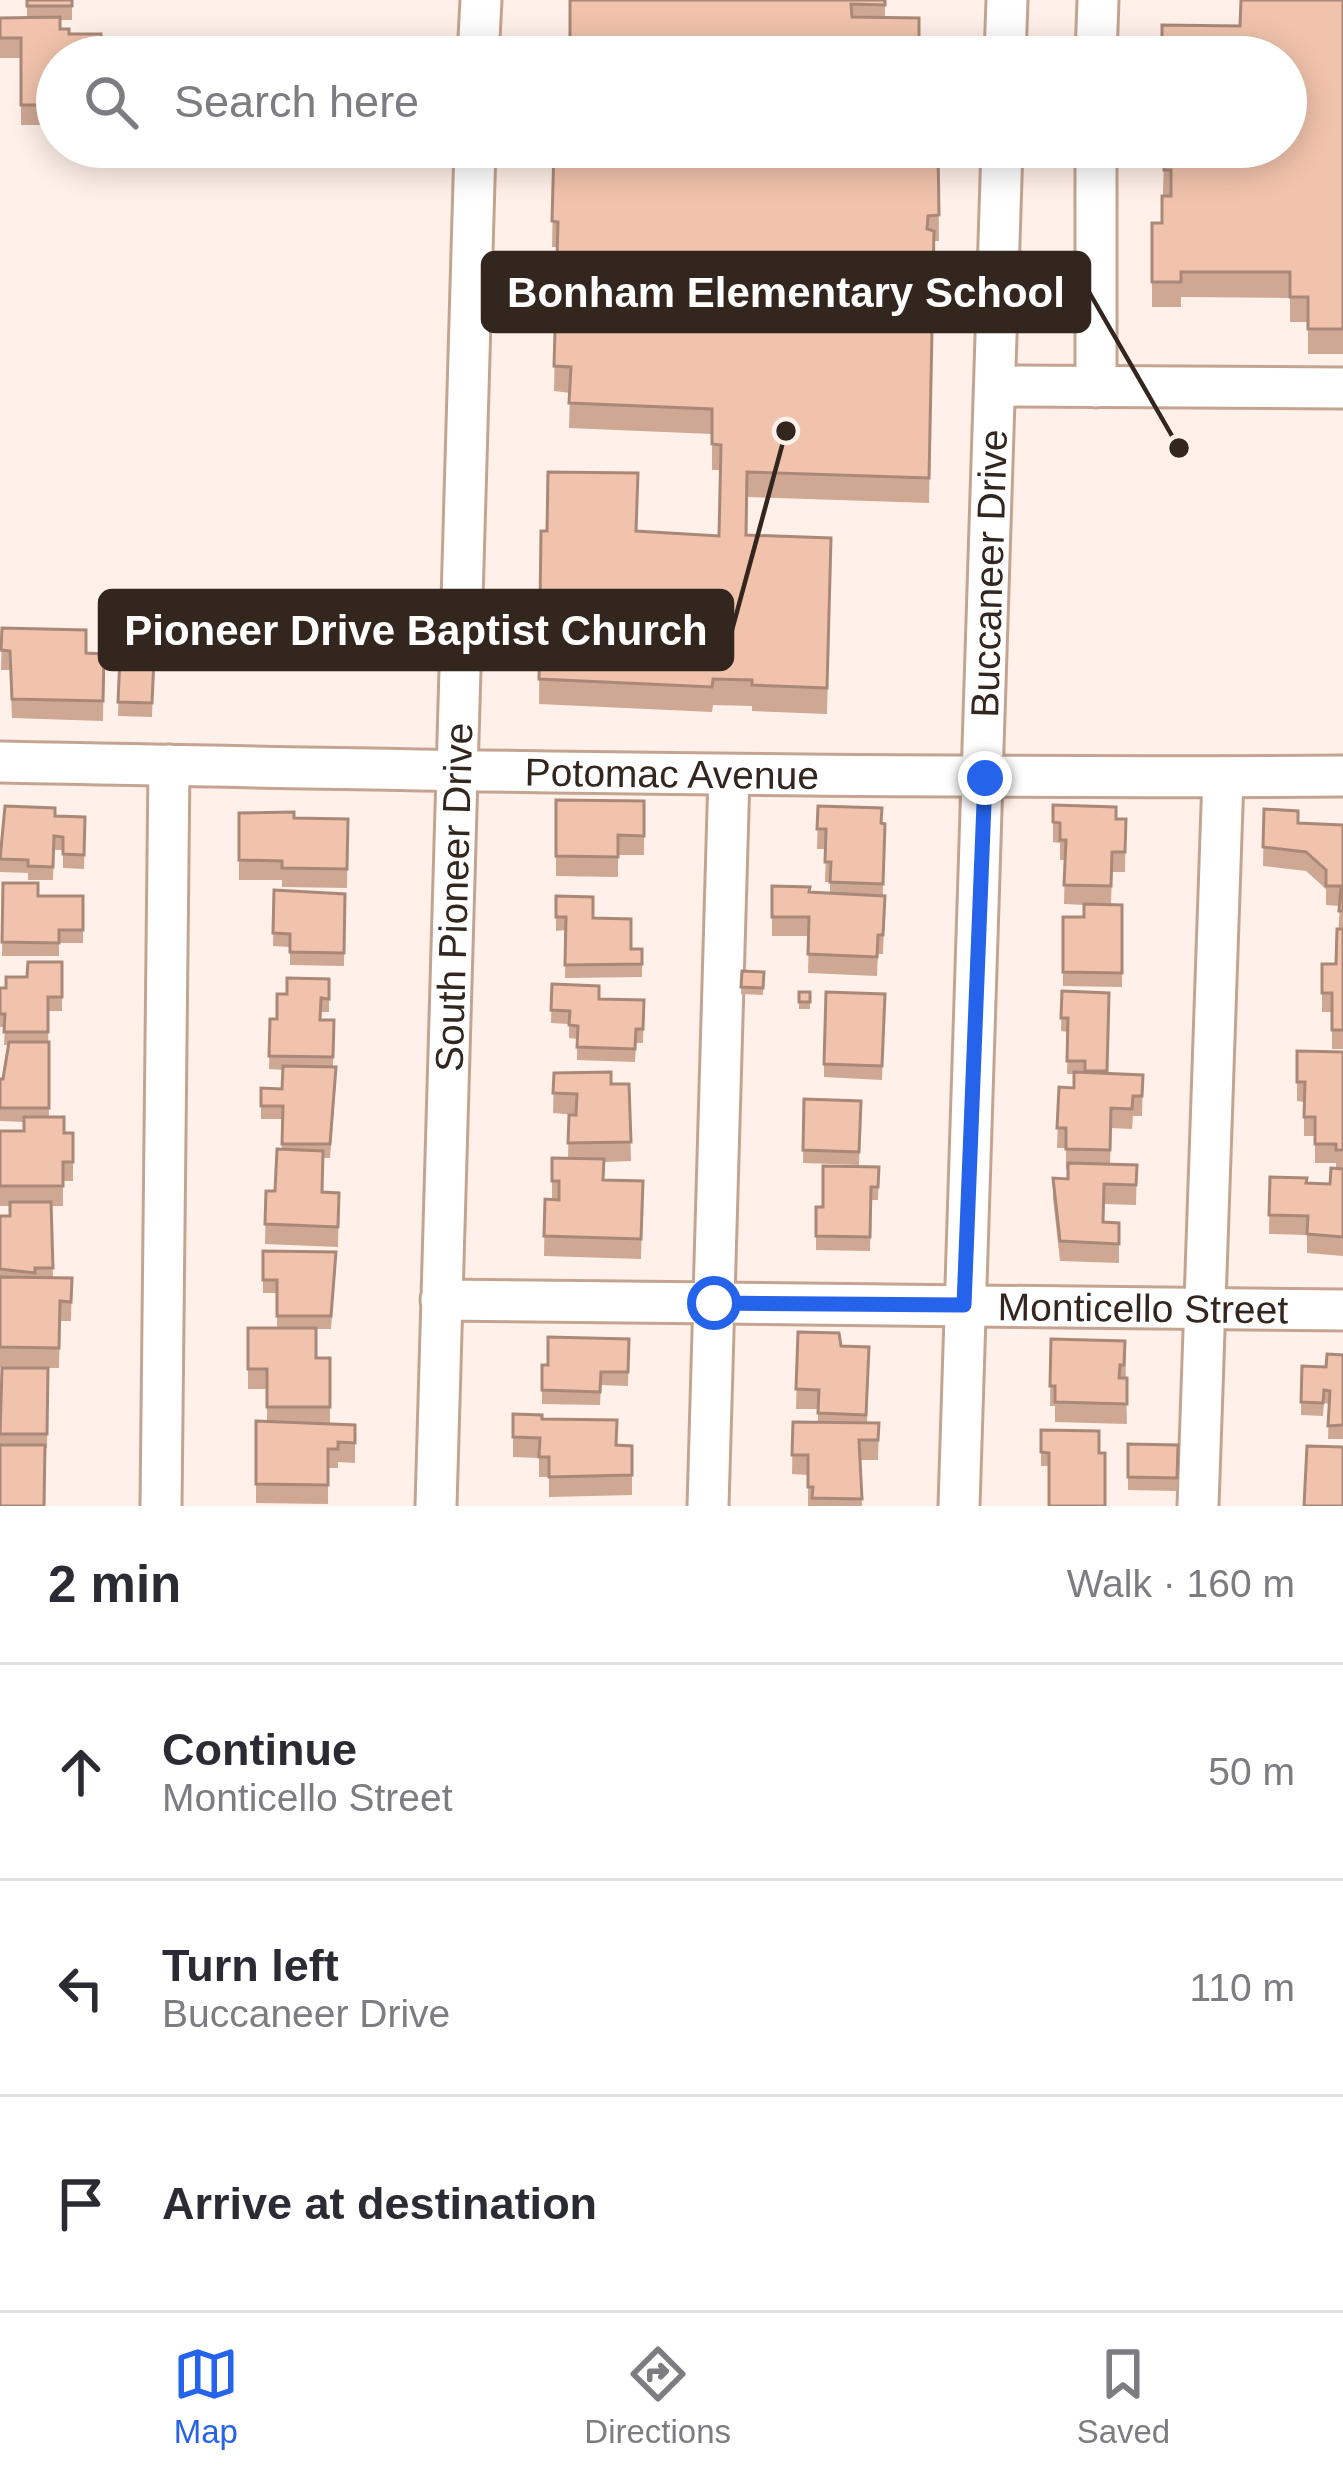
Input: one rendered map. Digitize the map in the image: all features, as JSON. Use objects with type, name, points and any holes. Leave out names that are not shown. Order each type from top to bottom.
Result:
[{"type":"street","points":[[479,36],[481,0]]},
{"type":"street","points":[[1005,36],[1006,0]]},
{"type":"street","points":[[1097,36],[1098,0]]},
{"type":"street","name":"South Pioneer Drive","points":[[436,1506],[474,168]]},
{"type":"street","name":"Buccaneer Drive","points":[[959,1506],[1001,168]]},
{"type":"street","points":[[1096,168],[1096,387]]},
{"type":"street","points":[[995,386],[1343,388]]},
{"type":"street","name":"Potomac Avenue","points":[[0,762],[457,773],[1343,776]]},
{"type":"street","points":[[161,1506],[169,766]]},
{"type":"street","points":[[708,1506],[730,775]]},
{"type":"street","points":[[1198,1506],[1223,777]]},
{"type":"street","name":"Monticello Street","points":[[441,1300],[1343,1310]]},
{"type":"building","points":[[27,0],[72,0],[72,6],[27,6]]},
{"type":"building","points":[[570,0],[885,0],[885,5],[851,4],[852,17],[919,18],[919,36],[570,36]]},
{"type":"building","points":[[1241,0],[1343,0],[1343,329],[1308,329],[1308,297],[1290,297],[1290,272],[1181,272],[1181,282],[1152,282],[1152,223],[1162,223],[1162,196],[1171,196],[1171,170],[1164,168],[1307,168],[1307,36],[1162,36],[1162,25],[1240,26]]},
{"type":"building","points":[[60,17],[60,29],[69,29],[69,34],[101,36],[36,36],[36,105],[21,105],[21,38],[0,38],[0,18]]},
{"type":"building","points":[[553,168],[938,168],[939,215],[928,216],[927,229],[934,231],[929,478],[747,472],[746,535],[831,538],[827,688],[752,685],[752,680],[713,679],[712,687],[539,679],[541,531],[547,531],[548,472],[638,473],[636,531],[719,536],[721,445],[712,444],[712,409],[569,403],[571,367],[554,366],[558,222],[552,221]]},
{"type":"building","points":[[2,628],[86,630],[86,653],[104,654],[103,701],[12,699],[10,651],[1,650]]},
{"type":"building","points":[[120,657],[154,658],[152,703],[118,702]]},
{"type":"building","points":[[556,800],[644,801],[644,836],[618,835],[618,857],[556,856]]},
{"type":"building","points":[[1053,805],[1116,807],[1116,819],[1126,819],[1125,852],[1112,852],[1111,886],[1064,885],[1066,840],[1060,840],[1060,823],[1053,822]]},
{"type":"building","points":[[5,806],[55,808],[55,816],[85,817],[84,855],[63,854],[63,837],[54,836],[53,867],[0,859]]},
{"type":"building","points":[[818,806],[882,808],[883,884],[830,882],[826,829],[817,829]]},
{"type":"building","points":[[1264,809],[1298,811],[1298,823],[1343,825],[1343,911],[1339,911],[1341,886],[1326,886],[1326,870],[1306,852],[1263,847]]},
{"type":"building","points":[[294,812],[294,818],[348,819],[347,869],[282,868],[282,861],[239,860],[239,813]]},
{"type":"building","points":[[3,883],[38,883],[38,896],[83,896],[83,930],[59,930],[59,943],[2,942]]},
{"type":"building","points":[[772,886],[885,896],[877,957],[808,954],[809,917],[772,917]]},
{"type":"building","points":[[274,890],[345,894],[344,953],[290,952],[290,934],[273,933]]},
{"type":"building","points":[[556,896],[593,897],[593,918],[631,919],[631,949],[642,949],[642,964],[565,965],[566,917],[556,917]]},
{"type":"building","points":[[1084,904],[1122,905],[1122,973],[1063,972],[1063,917],[1084,917]]},
{"type":"building","points":[[1337,929],[1343,929],[1343,1030],[1332,1030],[1332,993],[1322,993],[1322,964],[1336,964]]},
{"type":"building","points":[[28,962],[62,962],[62,997],[48,997],[48,1032],[4,1032],[0,988],[6,988],[6,977],[27,977]]},
{"type":"building","points":[[742,971],[764,972],[763,988],[741,987]]},
{"type":"building","points":[[287,978],[329,979],[329,999],[321,998],[320,1020],[334,1020],[333,1057],[269,1056],[270,1019],[277,1019],[277,994],[287,994]]},
{"type":"building","points":[[552,984],[599,986],[599,999],[644,1000],[643,1029],[636,1029],[635,1049],[577,1047],[578,1026],[569,1025],[570,1011],[551,1010]]},
{"type":"building","points":[[1062,991],[1109,993],[1107,1071],[1085,1071],[1085,1061],[1067,1061],[1068,1018],[1061,1018]]},
{"type":"building","points":[[799,992],[810,992],[810,1002],[799,1002]]},
{"type":"building","points":[[826,992],[885,994],[882,1066],[824,1064]]},
{"type":"building","points":[[9,1042],[49,1042],[49,1108],[0,1108],[0,1079]]},
{"type":"building","points":[[1297,1051],[1343,1052],[1343,1150],[1336,1150],[1336,1144],[1315,1144],[1315,1117],[1304,1117],[1305,1082],[1297,1082]]},
{"type":"building","points":[[283,1066],[336,1067],[330,1144],[282,1144],[283,1106],[261,1106],[261,1088],[282,1089]]},
{"type":"building","points":[[611,1072],[611,1084],[629,1084],[631,1142],[568,1143],[569,1115],[576,1115],[577,1094],[553,1093],[554,1073]]},
{"type":"building","points":[[1074,1072],[1143,1075],[1142,1096],[1133,1096],[1132,1109],[1111,1108],[1110,1150],[1066,1149],[1066,1128],[1057,1128],[1059,1087],[1074,1088]]},
{"type":"building","points":[[804,1099],[861,1101],[859,1152],[803,1150]]},
{"type":"building","points":[[24,1117],[64,1117],[64,1133],[73,1133],[73,1162],[63,1162],[63,1186],[0,1186],[0,1131],[24,1131]]},
{"type":"building","points":[[277,1149],[323,1151],[322,1192],[339,1193],[338,1227],[265,1224],[266,1191],[275,1191]]},
{"type":"building","points":[[552,1158],[604,1159],[603,1180],[643,1181],[641,1239],[544,1236],[545,1199],[559,1200],[559,1181],[552,1181]]},
{"type":"building","points":[[1068,1163],[1137,1165],[1136,1185],[1104,1184],[1103,1222],[1119,1223],[1119,1244],[1060,1241],[1053,1178],[1068,1179]]},
{"type":"building","points":[[823,1166],[879,1167],[878,1187],[871,1187],[870,1237],[816,1236],[816,1207],[823,1207]]},
{"type":"building","points":[[1331,1168],[1343,1169],[1343,1237],[1307,1234],[1308,1216],[1269,1215],[1270,1177],[1330,1184]]},
{"type":"building","points":[[10,1202],[51,1202],[53,1268],[35,1268],[35,1273],[0,1269],[0,1216],[10,1216]]},
{"type":"building","points":[[263,1251],[336,1252],[331,1316],[277,1316],[277,1280],[263,1280]]},
{"type":"building","points":[[0,1277],[72,1278],[71,1302],[60,1301],[59,1348],[0,1347]]},
{"type":"building","points":[[248,1328],[316,1328],[316,1358],[330,1358],[330,1407],[267,1407],[267,1369],[248,1369]]},
{"type":"building","points":[[798,1332],[839,1333],[841,1346],[869,1347],[866,1415],[818,1413],[819,1390],[796,1389]]},
{"type":"building","points":[[548,1337],[629,1339],[628,1372],[601,1372],[600,1392],[542,1390]]},
{"type":"building","points":[[1051,1339],[1125,1341],[1119,1378],[1127,1378],[1127,1404],[1055,1402],[1055,1386],[1050,1386]]},
{"type":"building","points":[[1327,1354],[1343,1355],[1343,1425],[1328,1426],[1330,1391],[1324,1390],[1323,1403],[1301,1402],[1302,1366],[1326,1367]]},
{"type":"building","points":[[2,1368],[48,1368],[47,1434],[0,1434]]},
{"type":"building","points":[[513,1414],[617,1420],[616,1445],[632,1446],[632,1475],[549,1477],[549,1457],[539,1457],[540,1438],[513,1437]]},
{"type":"building","points":[[256,1421],[355,1425],[355,1443],[338,1442],[338,1449],[328,1449],[328,1485],[256,1484]]},
{"type":"building","points":[[793,1422],[879,1423],[878,1440],[859,1440],[862,1499],[812,1498],[808,1455],[792,1455]]},
{"type":"building","points":[[1041,1430],[1099,1431],[1099,1453],[1105,1453],[1105,1506],[1049,1506],[1049,1453],[1041,1452]]},
{"type":"building","points":[[1128,1444],[1178,1445],[1177,1478],[1128,1477]]},
{"type":"building","points":[[0,1445],[45,1445],[44,1506],[0,1506]]},
{"type":"building","points":[[1307,1446],[1343,1447],[1343,1506],[1304,1506]]},
{"type":"place","name":"Pioneer Drive Baptist Church","points":[[786,431]]},
{"type":"place","name":"Bonham Elementary School","points":[[1179,448]]},
{"type":"route","points":[[714,1303],[964,1305],[985,778]]}]
